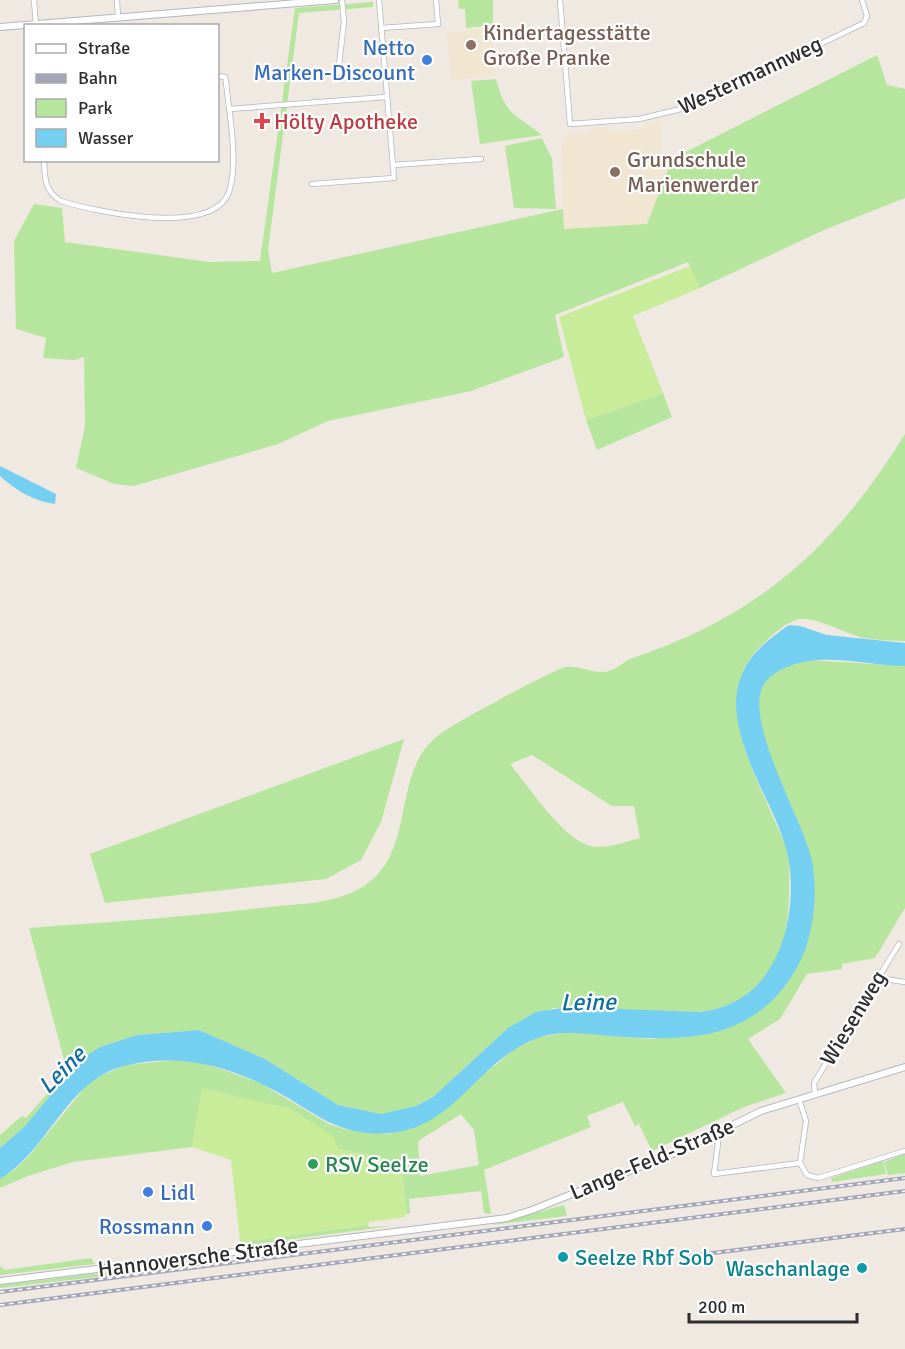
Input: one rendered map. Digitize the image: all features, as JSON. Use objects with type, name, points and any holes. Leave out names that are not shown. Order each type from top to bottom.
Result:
[{"type":"street","points":[[34,0],[36,24]]},
{"type":"street","points":[[117,0],[118,17]]},
{"type":"street","points":[[46,24],[335,0]]},
{"type":"street","points":[[338,73],[344,22],[342,0]]},
{"type":"street","points":[[312,184],[394,178],[379,0]]},
{"type":"street","points":[[381,28],[438,24],[436,0]]},
{"type":"street","name":"Westermannweg","points":[[560,0],[570,124],[639,119],[689,107],[864,23],[867,16],[862,0]]},
{"type":"street","points":[[0,27],[24,26]]},
{"type":"street","points":[[44,162],[46,186],[54,197],[61,201],[136,215],[182,217],[209,213],[225,201],[231,182],[229,109],[225,77],[219,76]]},
{"type":"street","points":[[229,109],[386,97]]},
{"type":"street","points":[[393,165],[481,159]]},
{"type":"street","name":"Wiesenweg","points":[[815,1094],[814,1083],[899,944]]},
{"type":"street","points":[[877,978],[905,982]]},
{"type":"street","name":"Lange-Feld-Straße","points":[[395,1233],[525,1213],[714,1134],[761,1111],[905,1067]]},
{"type":"street","points":[[799,1098],[806,1121],[800,1163],[807,1175],[818,1178],[905,1151]]},
{"type":"street","points":[[714,1134],[718,1143],[714,1174],[800,1163]]},
{"type":"street","name":"Hannoversche Straße","points":[[0,1281],[395,1233]]},
{"type":"shaded area","name":"Kindertagesstätte Große Pranke","points":[[491,28],[495,75],[451,81],[447,33]]},
{"type":"shaded area","name":"Grundschule Marienwerder","points":[[660,122],[662,151],[669,168],[647,224],[564,229],[561,145],[567,135],[591,133],[591,128],[607,127],[608,132],[645,129],[645,123]]},
{"type":"green space","points":[[458,0],[493,0],[493,25],[466,28],[465,9],[459,9]]},
{"type":"green space","points":[[373,2],[373,7],[299,13],[268,250],[272,273],[563,209],[564,229],[647,224],[669,168],[666,162],[877,55],[887,85],[905,89],[905,198],[824,230],[700,288],[688,262],[555,315],[564,357],[471,391],[328,421],[278,444],[134,486],[114,484],[76,468],[85,426],[84,357],[75,360],[43,358],[46,338],[16,329],[14,241],[34,204],[62,208],[65,242],[209,262],[260,261],[295,8]]},
{"type":"green space","points":[[496,79],[503,100],[512,113],[542,135],[480,144],[471,81]]},
{"type":"green space","points":[[542,138],[552,159],[556,209],[514,208],[505,146]]},
{"type":"green space","points":[[690,266],[700,288],[633,316],[663,393],[586,420],[559,317]]},
{"type":"green space","points":[[663,393],[672,417],[597,450],[586,420]]},
{"type":"green space","points":[[905,434],[905,641],[864,638],[813,620],[799,619],[774,633],[762,645],[747,664],[739,685],[737,707],[746,752],[784,842],[789,866],[788,915],[784,936],[769,973],[757,987],[741,999],[721,1007],[698,1012],[553,1008],[508,1028],[433,1097],[416,1106],[381,1114],[338,1105],[265,1059],[199,1030],[137,1035],[100,1047],[80,1060],[25,1126],[0,1148],[0,1135],[22,1116],[26,1118],[67,1071],[29,928],[302,904],[335,899],[355,891],[375,877],[389,859],[397,838],[414,770],[424,750],[440,734],[503,697],[558,670],[571,667],[599,672],[609,671],[630,659],[678,641],[719,621],[756,598],[822,543],[851,511]],"holes":[[[532,755],[612,806],[634,806],[640,838],[604,847],[587,845],[562,827],[510,764]]]},
{"type":"green space","points":[[810,660],[905,666],[905,908],[875,958],[842,964],[842,969],[807,974],[780,1019],[748,1039],[786,1093],[744,1107],[652,1151],[639,1124],[635,1126],[623,1102],[587,1116],[591,1127],[484,1170],[491,1214],[484,1213],[481,1191],[409,1199],[410,1213],[406,1214],[402,1168],[381,1157],[337,1149],[291,1109],[202,1089],[192,1147],[73,1162],[28,1176],[0,1188],[0,1178],[14,1170],[28,1157],[91,1080],[125,1065],[188,1059],[260,1083],[329,1124],[344,1129],[390,1134],[496,1065],[513,1050],[539,1037],[570,1032],[651,1039],[713,1032],[804,952],[807,941],[814,895],[811,861],[806,842],[767,748],[759,703],[762,686],[766,680],[783,668]],"holes":[[[461,1114],[474,1130],[479,1165],[420,1176],[418,1141]]]},
{"type":"green space","points":[[404,739],[381,822],[361,860],[326,879],[105,903],[90,854]]},
{"type":"green space","name":"RSV Seelze","points":[[202,1088],[291,1109],[333,1136],[338,1149],[382,1157],[402,1169],[406,1217],[369,1222],[368,1225],[240,1242],[231,1160],[192,1147]]},
{"type":"green space","points":[[905,1154],[905,1173],[888,1175],[884,1162]]},
{"type":"green space","points":[[883,1161],[886,1174],[832,1182],[831,1178]]},
{"type":"green space","points":[[564,1205],[567,1216],[492,1225]]},
{"type":"green space","points":[[368,1225],[369,1227],[391,1226],[240,1246],[240,1242]]},
{"type":"green space","points":[[91,1258],[95,1264],[0,1275],[0,1266],[5,1270]]},
{"type":"green space","points":[[159,1266],[106,1276],[0,1288],[0,1285]]},
{"type":"water","points":[[0,466],[56,494],[55,504],[32,498],[13,486],[0,476]]},
{"type":"water","points":[[789,625],[800,626],[827,635],[905,643],[905,666],[832,660],[803,662],[778,671],[763,686],[759,702],[761,723],[777,772],[807,843],[814,873],[815,899],[812,926],[800,962],[782,990],[758,1013],[723,1030],[675,1038],[572,1033],[544,1036],[513,1051],[493,1066],[441,1114],[420,1125],[397,1132],[368,1133],[345,1129],[249,1078],[209,1065],[168,1060],[124,1066],[104,1074],[87,1085],[32,1151],[0,1179],[0,1148],[25,1126],[80,1060],[100,1047],[137,1035],[199,1030],[265,1059],[338,1105],[381,1114],[416,1106],[433,1097],[508,1028],[536,1012],[567,1007],[699,1012],[723,1007],[743,997],[768,972],[780,948],[788,918],[791,886],[784,842],[749,761],[741,735],[736,698],[740,680],[749,661],[763,645]]},
{"type":"railway","points":[[0,1292],[905,1178]]},
{"type":"railway","points":[[0,1305],[905,1191]]},
{"type":"railway","points":[[681,1257],[905,1229]]},
{"type":"place","name":"Kindertagesstätte Große Pranke","points":[[471,45]]},
{"type":"place","name":"Netto Marken-Discount","points":[[427,60]]},
{"type":"place","name":"Hölty Apotheke","points":[[262,121]]},
{"type":"place","name":"Grundschule Marienwerder","points":[[615,172]]},
{"type":"place","name":"RSV Seelze","points":[[313,1164]]},
{"type":"place","name":"Lidl","points":[[148,1192]]},
{"type":"place","name":"Rossmann","points":[[207,1226]]},
{"type":"place","name":"Seelze Rbf Sob","points":[[563,1257]]},
{"type":"place","name":"Waschanlage","points":[[862,1268]]},
{"type":"water label","name":"Leine","points":[[588,1002]]},
{"type":"water label","name":"Leine","points":[[62,1070]]}]
